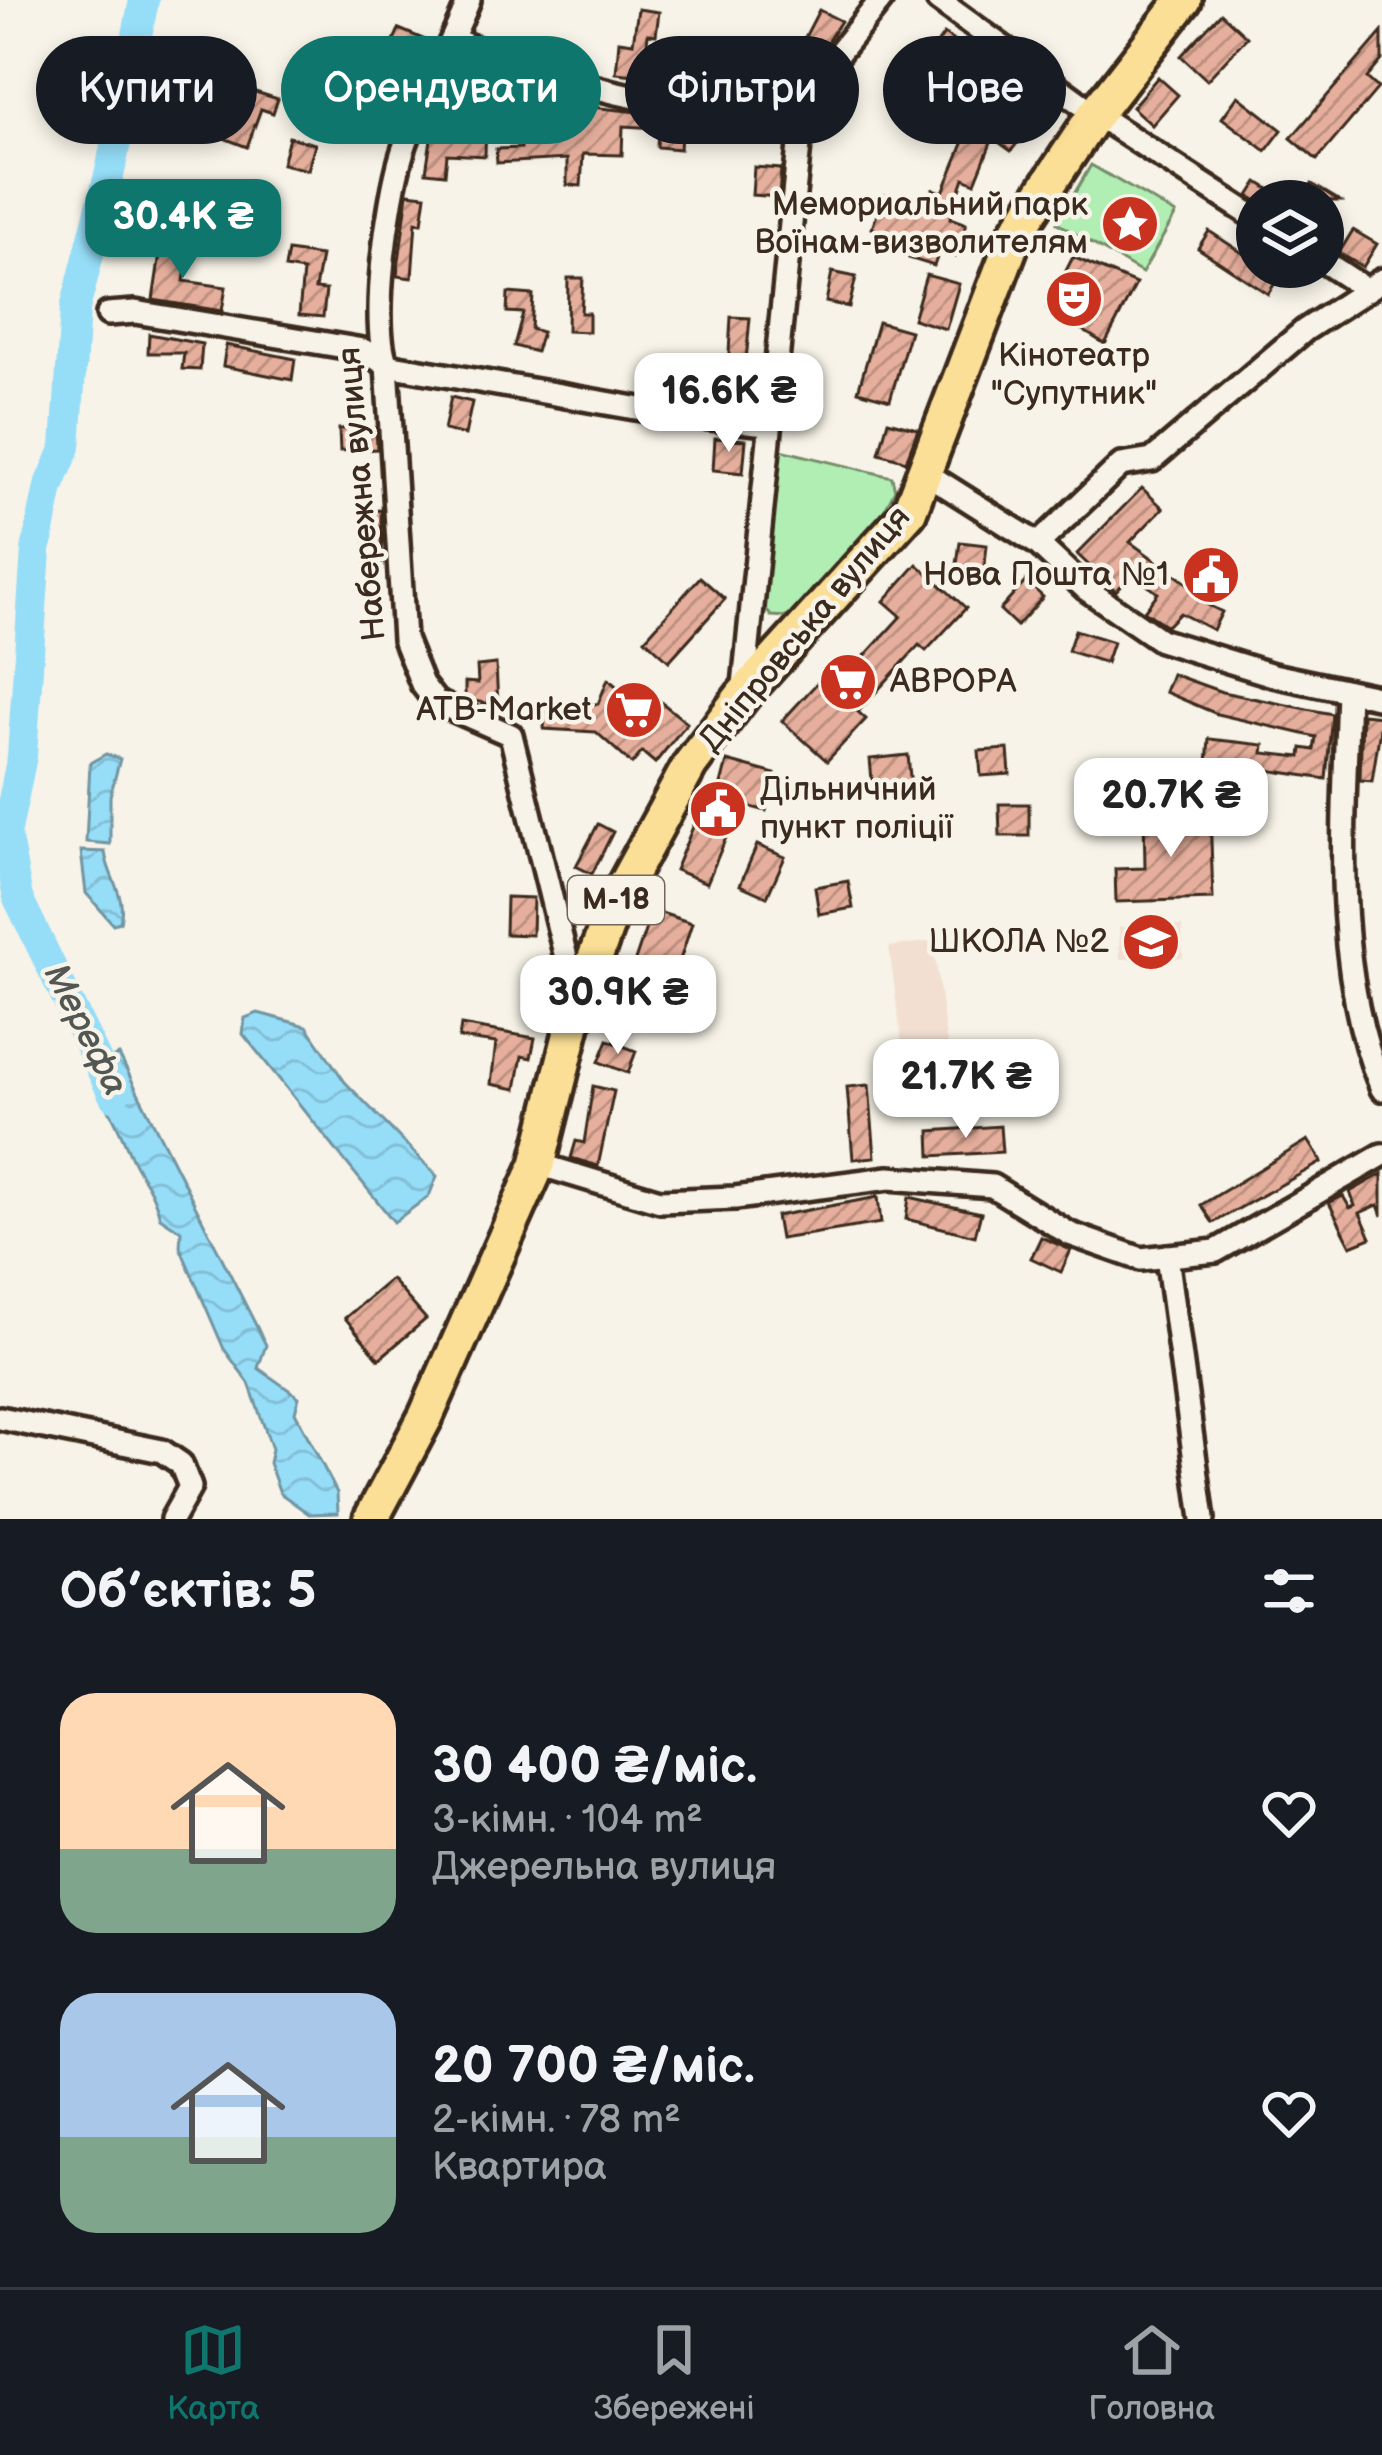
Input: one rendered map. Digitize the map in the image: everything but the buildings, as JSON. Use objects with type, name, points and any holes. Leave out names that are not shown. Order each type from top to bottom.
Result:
[{"type":"highway","name":"Дніпровська вулиця","points":[[371,1519],[426,1416],[538,1164],[578,1004],[616,901],[690,765],[743,695],[897,528],[927,474],[1015,235],[1095,114],[1184,0]]},
{"type":"street","name":"Набережна вулиця","points":[[455,36],[469,0]]},
{"type":"street","points":[[852,36],[881,0]]},
{"type":"street","points":[[938,0],[1095,114],[1236,205]]},
{"type":"street","name":"Набережна вулиця","points":[[407,144],[379,346],[387,365],[404,640],[422,684],[436,702],[511,735],[578,1004]]},
{"type":"street","points":[[743,695],[799,144]]},
{"type":"street","points":[[1344,271],[1375,285]]},
{"type":"street","points":[[1038,544],[1121,465],[1152,460],[1305,330],[1375,285]]},
{"type":"street","points":[[109,314],[135,312],[363,350],[387,365],[664,413],[767,424]]},
{"type":"street","points":[[927,474],[1038,544],[1085,589],[1160,640],[1273,676],[1382,698]]},
{"type":"street","points":[[1348,691],[1343,845],[1349,932],[1367,1053],[1382,1089]]},
{"type":"street","points":[[538,1164],[661,1201],[735,1198],[889,1178],[992,1186],[1070,1234],[1141,1259],[1216,1251],[1382,1156]]},
{"type":"street","points":[[1167,1256],[1203,1519]]},
{"type":"street","points":[[0,1418],[162,1450],[181,1464],[190,1487],[172,1519]]},
{"type":"shaded area","name":"ШКОЛА №2","points":[[1182,926],[1183,958],[1120,959],[1119,927]]},
{"type":"shaded area","points":[[933,941],[948,1053],[904,1059],[889,947]]},
{"type":"green space","points":[[1091,165],[1176,214],[1142,273],[1057,223]]},
{"type":"green space","points":[[781,450],[892,477],[895,490],[883,513],[788,617],[771,616],[761,603]]},
{"type":"water","points":[[106,754],[120,759],[110,796],[110,844],[86,842],[90,763]]},
{"type":"water","points":[[81,851],[105,852],[121,903],[120,922],[113,924],[86,893]]},
{"type":"water","points":[[258,1013],[307,1026],[345,1082],[437,1176],[429,1196],[394,1222],[243,1034],[245,1018]]},
{"type":"water","name":"Мерефа","points":[[119,1055],[266,1345],[258,1368],[299,1397],[295,1412],[337,1493],[338,1513],[309,1514],[280,1493],[269,1463],[272,1449],[249,1383],[224,1349],[180,1247],[181,1231],[160,1217],[95,1087],[96,1064]]},
{"type":"waterway","name":"Мерефа","points":[[114,1096],[18,898],[6,834],[22,756],[36,550],[49,487],[66,447],[75,309],[111,167],[144,0]]},
{"type":"place","name":"Мемориальний парк Воїнам-визволителям","points":[[1130,224]]},
{"type":"place","name":"Кінотеатр \"Супутник\"","points":[[1074,299]]},
{"type":"place","name":"Нова Пошта №1","points":[[1211,575]]},
{"type":"place","name":"АВРОРА","points":[[848,682]]},
{"type":"place","name":"ATB-Market","points":[[634,710]]},
{"type":"place","name":"Дільничний пункт поліції","points":[[718,809]]},
{"type":"place","name":"ШКОЛА №2","points":[[1151,942]]}]
